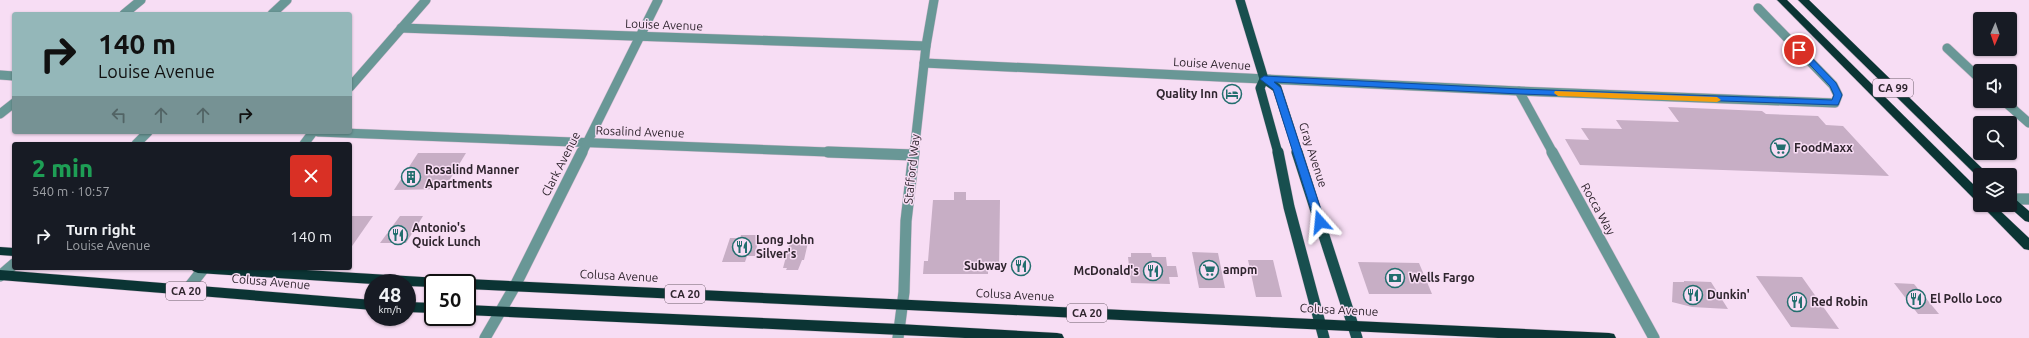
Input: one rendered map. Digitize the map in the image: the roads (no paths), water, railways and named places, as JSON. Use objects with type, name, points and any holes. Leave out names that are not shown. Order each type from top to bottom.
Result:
[{"type":"highway","name":"CA 99","points":[[1782,0],[1973,191]]},
{"type":"highway","name":"CA 99","points":[[1803,0],[1977,168]]},
{"type":"highway","points":[[2017,207],[2029,218]]},
{"type":"highway","points":[[1994,212],[2029,246]]},
{"type":"highway","points":[[0,251],[12,252]]},
{"type":"highway","name":"Colusa Avenue","points":[[235,270],[424,282]]},
{"type":"highway","name":"Colusa Avenue","points":[[1,275],[364,303]]},
{"type":"highway","name":"Colusa Avenue","points":[[476,284],[1321,324],[1355,332],[1609,338]]},
{"type":"highway","name":"CA 20","points":[[476,310],[898,333],[1058,338]]},
{"type":"main road","points":[[1240,0],[1264,79],[1260,88],[1275,138],[1289,207],[1324,338]]},
{"type":"main road","name":"Gray Avenue","points":[[1264,79],[1277,88],[1355,332]]},
{"type":"street","points":[[126,12],[141,0]]},
{"type":"street","points":[[274,12],[287,0]]},
{"type":"street","points":[[352,85],[426,0]]},
{"type":"street","name":"Clark Avenue","points":[[485,338],[515,286],[638,36],[658,0]]},
{"type":"street","name":"Stafford Way","points":[[898,333],[902,305],[906,221],[913,155],[926,46],[934,0]]},
{"type":"street","name":"Louise Avenue","points":[[924,63],[1520,92],[1835,103],[1838,95],[1833,85],[1758,8]]},
{"type":"street","name":"Louise Avenue","points":[[401,28],[926,46]]},
{"type":"street","points":[[1947,48],[1973,72]]},
{"type":"street","points":[[0,75],[12,76]]},
{"type":"street","name":"Rocca Way","points":[[1520,92],[1654,338]]},
{"type":"street","points":[[0,114],[12,105]]},
{"type":"street","points":[[2012,108],[2029,123]]},
{"type":"street","name":"Rosalind Avenue","points":[[352,133],[913,155]]},
{"type":"street","points":[[138,142],[146,134]]},
{"type":"street","points":[[2017,200],[2029,199]]},
{"type":"street","points":[[1,275],[12,266]]},
{"type":"street","points":[[186,290],[202,270]]},
{"type":"place","name":"Quality Inn","points":[[1232,94]]},
{"type":"place","name":"FoodMaxx","points":[[1780,148]]},
{"type":"place","name":"Rosalind Manner Apartments","points":[[411,177]]},
{"type":"place","name":"Antonio's Quick Lunch","points":[[398,235]]},
{"type":"place","name":"Long John Silver's","points":[[742,247]]},
{"type":"place","name":"Subway","points":[[1021,266]]},
{"type":"place","name":"ampm","points":[[1209,270]]},
{"type":"place","name":"McDonald's","points":[[1153,271]]},
{"type":"place","name":"Wells Fargo","points":[[1395,278]]},
{"type":"place","name":"Dunkin'","points":[[1693,295]]},
{"type":"place","name":"El Pollo Loco","points":[[1916,299]]},
{"type":"place","name":"Red Robin","points":[[1797,302]]}]
